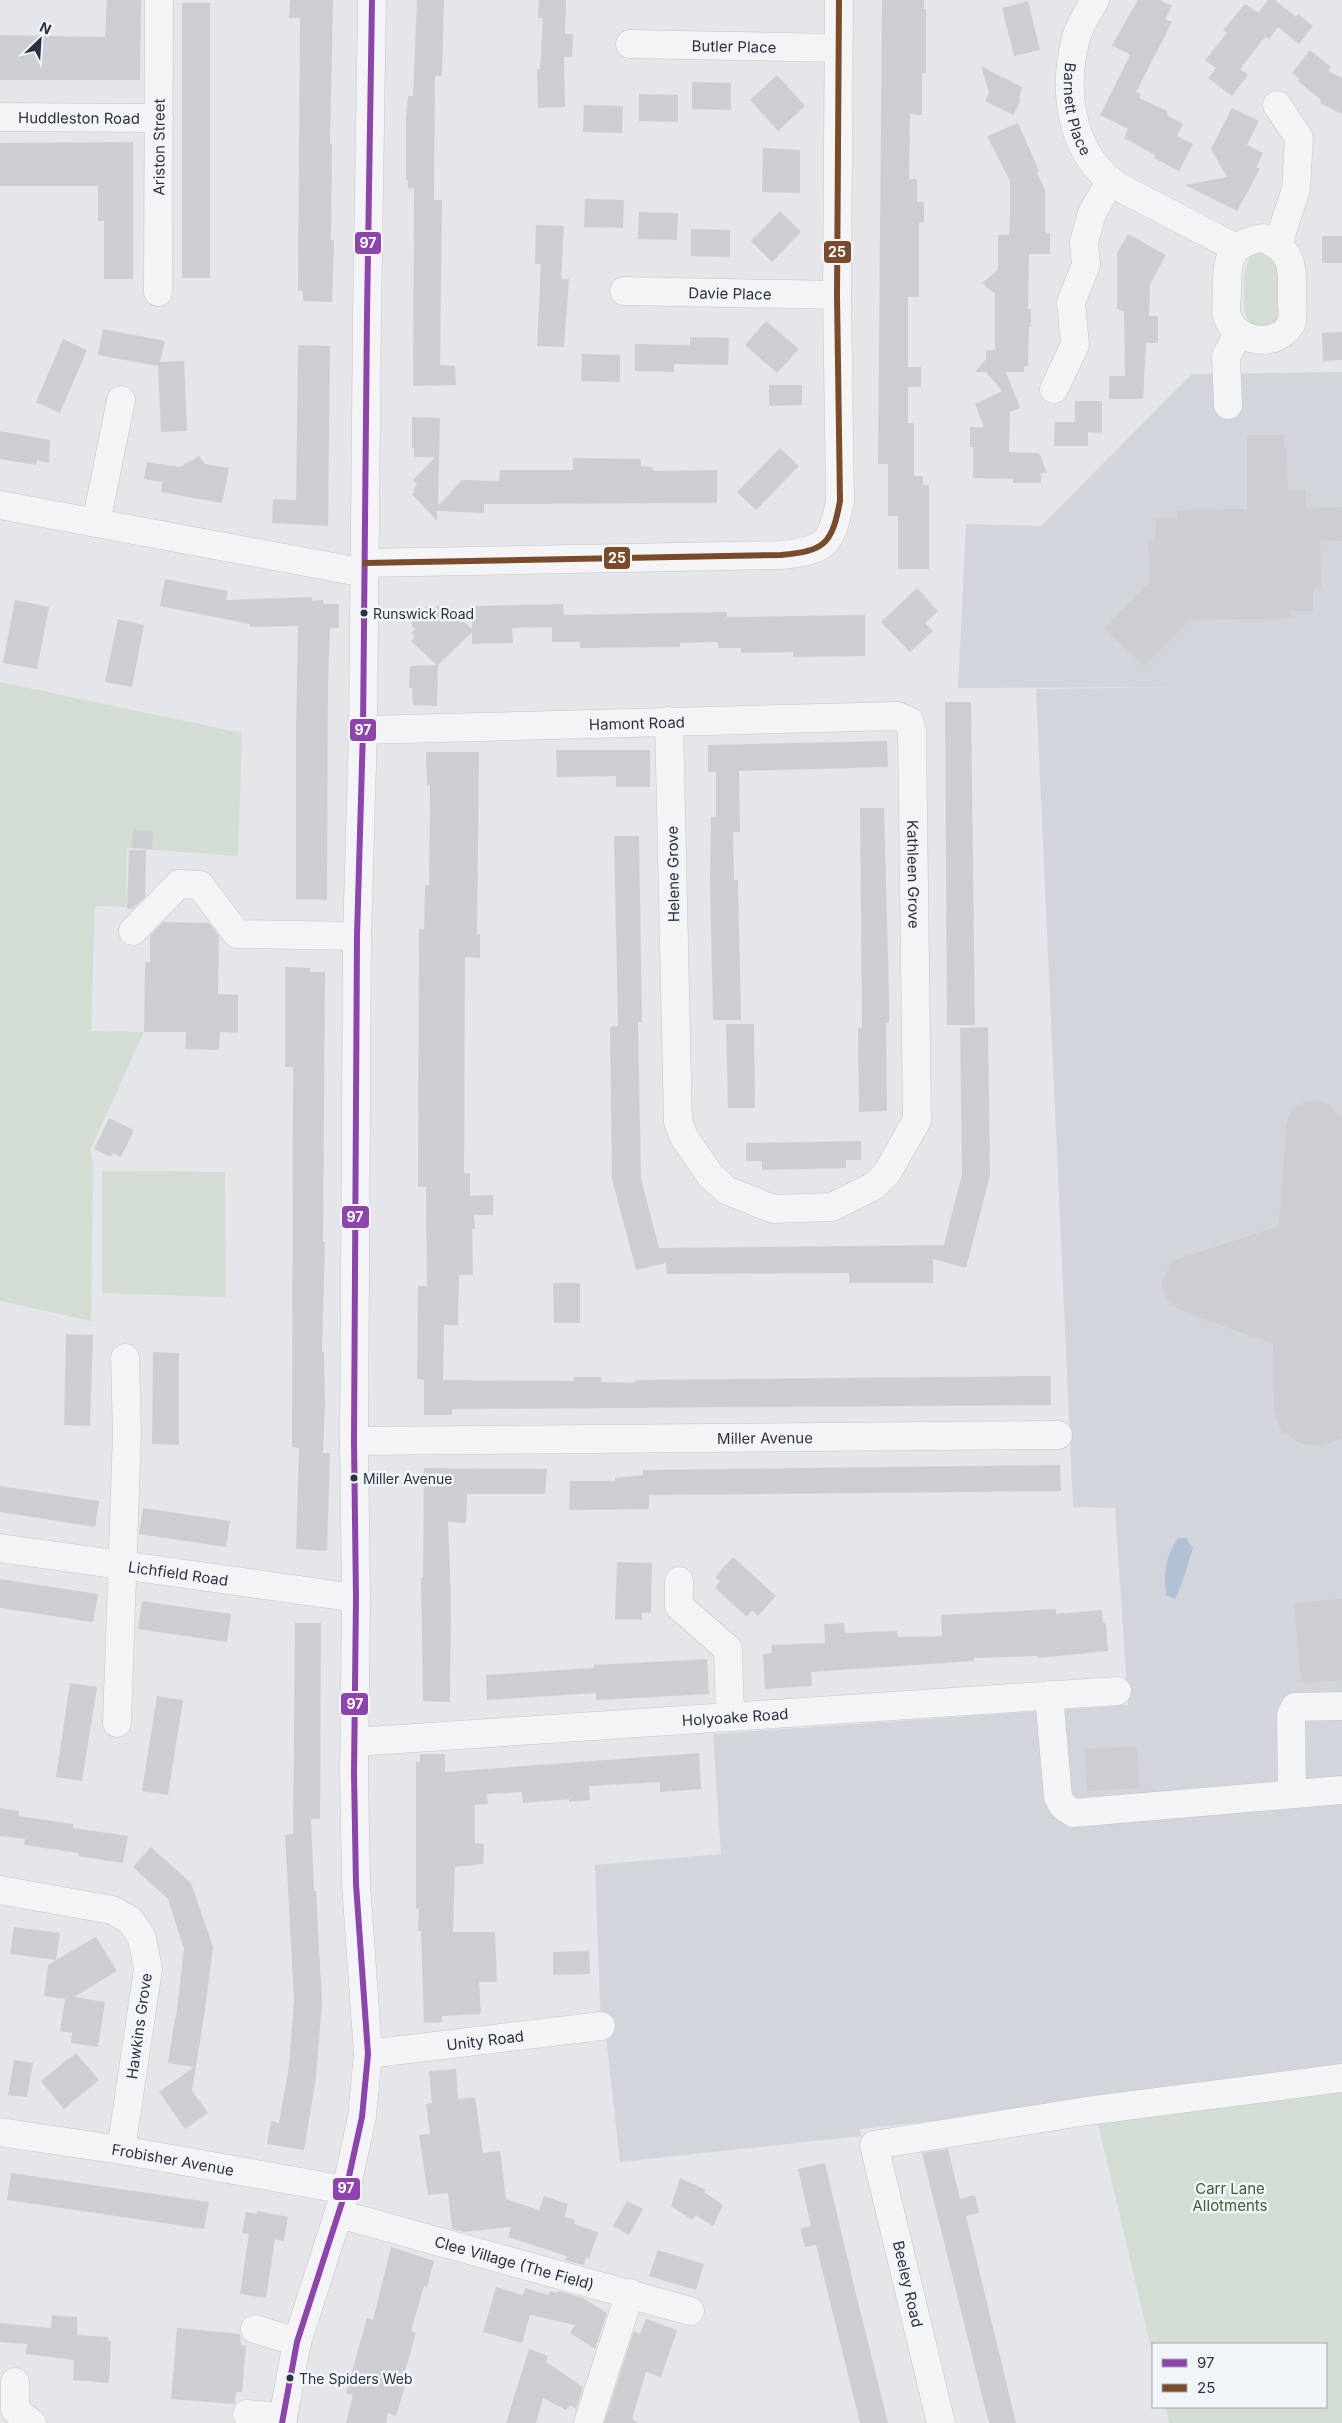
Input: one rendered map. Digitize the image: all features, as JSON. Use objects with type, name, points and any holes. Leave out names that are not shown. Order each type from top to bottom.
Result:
[{"type":"street","name":"Ariston Street","points":[[158,0],[158,292]]},
{"type":"street","points":[[247,2414],[283,2420],[297,2342],[342,2202],[362,2118],[368,2054],[356,1884],[354,1441],[357,936],[364,730],[372,0]]},
{"type":"street","points":[[0,505],[365,568],[781,555],[807,553],[822,546],[836,527],[840,501],[837,295],[839,0]]},
{"type":"street","name":"Barnett Place","points":[[1094,0],[1076,36],[1069,89],[1072,121],[1090,158],[1111,181],[1236,248]]},
{"type":"street","name":"Butler Place","points":[[630,44],[838,48]]},
{"type":"street","points":[[1277,106],[1309,136],[1296,189],[1278,244]]},
{"type":"street","name":"Huddleston Road","points":[[0,117],[159,118]]},
{"type":"street","points":[[1054,389],[1075,345],[1071,302],[1086,265],[1084,242],[1092,213],[1111,181]]},
{"type":"street","points":[[1263,238],[1278,244],[1289,256],[1292,268],[1292,322],[1283,334],[1269,340],[1253,340],[1239,333],[1226,316],[1227,267],[1236,248],[1248,240],[1263,238]]},
{"type":"street","name":"Davie Place","points":[[624,291],[837,295]]},
{"type":"street","points":[[1228,405],[1226,356],[1239,333]]},
{"type":"street","points":[[96,523],[121,400]]},
{"type":"street","name":"Hamont Road","points":[[364,730],[898,716],[909,720]]},
{"type":"street","name":"Kathleen Grove","points":[[676,1028],[678,1122],[684,1136],[710,1175],[726,1190],[773,1209],[832,1207],[874,1186],[887,1173],[917,1120],[912,730],[909,720]]},
{"type":"street","name":"Helene Grove","points":[[669,721],[676,1028]]},
{"type":"street","points":[[133,932],[179,884],[200,885],[238,934],[357,936]]},
{"type":"street","points":[[116,1723],[127,1433],[125,1358]]},
{"type":"street","name":"Miller Avenue","points":[[354,1441],[1058,1435]]},
{"type":"street","name":"Lichfield Road","points":[[0,1548],[356,1598]]},
{"type":"street","points":[[679,1580],[679,1606],[728,1649],[730,1716]]},
{"type":"street","name":"Holyoake Road","points":[[355,1742],[1117,1691]]},
{"type":"street","points":[[1049,1695],[1058,1797],[1062,1806],[1074,1813],[1342,1790]]},
{"type":"street","points":[[1292,1794],[1291,1715],[1295,1707],[1342,1706]]},
{"type":"street","name":"Hawkins Grove","points":[[0,1890],[112,1910],[130,1920],[142,1938],[148,1969],[122,2150]]},
{"type":"street","name":"Unity Road","points":[[368,2054],[601,2026]]},
{"type":"street","name":"Beeley Road","points":[[941,2423],[874,2145],[1086,2111],[1342,2078]]},
{"type":"street","name":"Frobisher Avenue","points":[[0,2132],[122,2150],[342,2202]]},
{"type":"street","name":"Clee Village (The Field)","points":[[342,2202],[690,2311]]},
{"type":"street","points":[[588,2423],[630,2293]]},
{"type":"street","points":[[255,2328],[297,2342]]},
{"type":"street","points":[[15,2382],[16,2410],[32,2423]]},
{"type":"shaded area","points":[[1342,372],[1342,2069],[1085,2104],[860,2129],[861,2136],[620,2162],[606,2037],[601,2026],[595,1865],[721,1854],[713,1734],[1128,1705],[1115,1508],[1073,1507],[1036,689],[1188,687],[958,688],[966,524],[1041,526],[1192,374]]},
{"type":"green space","points":[[1263,252],[1275,258],[1283,303],[1282,315],[1279,320],[1270,327],[1264,328],[1249,322],[1246,317],[1244,294],[1245,274],[1250,256]]},
{"type":"green space","points":[[0,682],[242,733],[238,856],[127,848],[126,907],[95,906],[91,1031],[144,1032],[90,1150],[93,1163],[91,1321],[0,1301]]},
{"type":"green space","points":[[102,1171],[225,1172],[226,1297],[102,1293]]},
{"type":"green space","name":"Carr Lane Allotments","points":[[1342,2069],[1342,2423],[1169,2423],[1166,2408],[1327,2408],[1327,2343],[1152,2343],[1152,2352],[1095,2111]]},
{"type":"water","points":[[1178,1538],[1186,1538],[1193,1548],[1175,1599],[1166,1595],[1165,1580],[1168,1558]]},
{"type":"building","points":[[107,0],[141,0],[140,80],[0,80],[0,35],[105,37]]},
{"type":"building","points":[[290,0],[333,0],[330,144],[332,144],[331,240],[334,240],[332,302],[303,301],[303,291],[298,290],[300,18],[289,18]]},
{"type":"building","points":[[417,0],[444,0],[442,76],[435,76],[434,200],[442,200],[440,365],[455,366],[456,385],[413,386],[414,188],[408,189],[408,180],[406,180],[406,117],[408,96],[413,96]]},
{"type":"building","points":[[539,0],[566,0],[565,34],[573,34],[572,57],[564,57],[565,107],[538,108],[537,69],[540,69],[543,18],[538,18]]},
{"type":"building","points":[[882,0],[924,0],[924,9],[926,9],[926,73],[922,73],[922,115],[910,114],[909,179],[917,179],[917,202],[924,202],[924,222],[919,223],[919,297],[908,297],[908,367],[921,367],[921,387],[908,387],[908,423],[914,423],[914,476],[923,476],[923,485],[929,485],[929,569],[898,569],[898,516],[888,516],[888,464],[878,464]]},
{"type":"building","points":[[1138,0],[1160,0],[1172,6],[1165,19],[1172,22],[1136,92],[1141,94],[1139,98],[1167,111],[1168,116],[1183,124],[1177,136],[1193,144],[1179,171],[1154,158],[1155,155],[1124,138],[1128,129],[1100,115],[1130,55],[1112,45]]},
{"type":"building","points":[[1268,0],[1275,0],[1296,17],[1298,14],[1313,26],[1299,44],[1278,27],[1269,39],[1265,37],[1240,69],[1248,75],[1232,96],[1208,78],[1216,68],[1205,60],[1227,33],[1223,30],[1245,4],[1258,13]]},
{"type":"building","points":[[1028,1],[1040,50],[1014,56],[1002,8]]},
{"type":"building","points":[[182,3],[210,3],[210,278],[182,278]]},
{"type":"building","points":[[1310,50],[1331,67],[1328,71],[1342,78],[1342,114],[1320,103],[1321,100],[1298,81],[1300,79],[1292,73]]},
{"type":"building","points":[[981,66],[1022,87],[1019,99],[1021,100],[1013,115],[985,101],[989,93]]},
{"type":"building","points":[[777,75],[805,106],[778,131],[750,100]]},
{"type":"building","points":[[692,82],[731,83],[731,110],[692,109]]},
{"type":"building","points":[[639,94],[678,95],[678,122],[639,121]]},
{"type":"building","points":[[584,105],[623,106],[622,133],[583,132]]},
{"type":"building","points":[[1232,108],[1259,121],[1247,145],[1263,153],[1256,167],[1260,169],[1237,211],[1185,185],[1227,177],[1211,149]]},
{"type":"building","points":[[1018,123],[1039,171],[1037,173],[1045,190],[1045,233],[1050,233],[1050,254],[1029,254],[1028,309],[1031,309],[1031,327],[1029,327],[1028,366],[1024,366],[1024,372],[1006,372],[1020,408],[1010,412],[1009,452],[1039,453],[1047,473],[1041,473],[1041,483],[1013,483],[1013,479],[973,478],[973,447],[970,447],[970,427],[984,427],[975,404],[1002,391],[986,372],[975,372],[986,359],[986,351],[995,350],[995,294],[982,283],[998,270],[998,235],[1009,235],[1010,181],[987,136]]},
{"type":"building","points":[[133,142],[133,279],[104,279],[104,221],[98,221],[98,186],[0,186],[0,143]]},
{"type":"building","points":[[763,148],[800,150],[800,193],[762,192]]},
{"type":"building","points":[[585,199],[624,200],[623,228],[584,227]]},
{"type":"building","points":[[780,211],[801,232],[772,262],[751,241]]},
{"type":"building","points":[[639,212],[678,213],[677,240],[638,239]]},
{"type":"building","points":[[536,225],[564,226],[561,279],[569,279],[564,347],[537,346],[541,264],[535,264]]},
{"type":"building","points":[[691,229],[730,230],[730,257],[691,256]]},
{"type":"building","points":[[1128,234],[1166,255],[1150,284],[1149,316],[1158,316],[1158,343],[1146,343],[1143,399],[1109,399],[1109,376],[1125,376],[1124,311],[1117,309],[1117,253]]},
{"type":"building","points":[[1322,236],[1342,236],[1342,263],[1322,263]]},
{"type":"building","points":[[766,321],[799,349],[777,373],[745,345]]},
{"type":"building","points":[[103,329],[165,341],[160,362],[184,361],[187,431],[161,432],[158,366],[98,355]]},
{"type":"building","points":[[1342,332],[1342,360],[1323,361],[1322,333]]},
{"type":"building","points":[[690,337],[729,338],[728,365],[674,364],[674,372],[635,371],[635,344],[690,345]]},
{"type":"building","points":[[63,339],[87,350],[60,413],[36,402]]},
{"type":"building","points":[[298,345],[330,346],[328,526],[272,523],[273,499],[296,500]]},
{"type":"building","points":[[582,354],[620,355],[620,382],[581,381]]},
{"type":"building","points":[[769,385],[802,385],[802,405],[769,406]]},
{"type":"building","points":[[1075,401],[1102,401],[1102,433],[1088,432],[1088,446],[1054,446],[1055,422],[1075,422]]},
{"type":"building","points":[[412,417],[440,418],[438,506],[462,480],[499,481],[500,470],[573,470],[573,458],[641,459],[641,466],[653,467],[653,471],[717,470],[717,503],[484,504],[484,513],[437,511],[437,521],[412,494],[415,492],[413,489],[417,484],[413,480],[435,457],[414,457],[414,448],[412,448]]},
{"type":"building","points":[[0,431],[50,440],[49,463],[37,460],[36,465],[0,459]]},
{"type":"building","points":[[1247,435],[1284,435],[1284,448],[1287,448],[1288,490],[1306,490],[1306,508],[1342,507],[1342,541],[1320,540],[1321,588],[1313,588],[1313,611],[1291,611],[1291,618],[1190,620],[1144,666],[1104,628],[1149,582],[1148,540],[1155,541],[1156,518],[1177,518],[1177,510],[1247,509]]},
{"type":"building","points":[[780,448],[799,466],[756,510],[737,492]]},
{"type":"building","points":[[199,456],[205,464],[229,468],[222,503],[161,492],[162,482],[144,479],[147,462],[180,467]]},
{"type":"building","points":[[165,579],[228,591],[226,600],[312,597],[312,601],[323,600],[323,604],[339,604],[339,628],[330,628],[327,900],[296,899],[298,626],[250,627],[250,624],[160,606]]},
{"type":"building","points":[[917,588],[938,611],[925,623],[933,631],[910,652],[881,622]]},
{"type":"building","points":[[15,600],[49,607],[37,669],[3,663]]},
{"type":"building","points":[[563,604],[564,615],[727,612],[727,617],[865,615],[865,656],[793,657],[793,652],[741,653],[741,648],[718,648],[718,642],[680,643],[680,647],[580,648],[580,642],[552,642],[552,627],[512,628],[513,643],[472,644],[472,632],[438,665],[437,706],[413,705],[412,688],[409,688],[410,666],[437,665],[411,641],[415,636],[411,633],[415,629],[412,626],[412,622],[427,606],[431,605],[435,609],[438,605],[442,609],[446,605],[472,629],[472,606]]},
{"type":"building","points":[[118,619],[144,625],[132,687],[105,682]]},
{"type":"building","points":[[945,702],[971,702],[975,1025],[947,1025]]},
{"type":"building","points":[[887,741],[888,767],[739,771],[740,832],[733,832],[734,880],[738,880],[741,1020],[713,1020],[710,880],[711,817],[716,817],[716,772],[708,772],[708,745]]},
{"type":"building","points":[[556,750],[650,750],[650,787],[616,787],[616,776],[557,777]]},
{"type":"building","points":[[426,752],[479,752],[477,934],[480,934],[480,958],[465,957],[464,1173],[470,1173],[470,1196],[493,1195],[493,1215],[474,1215],[475,1229],[472,1229],[473,1275],[459,1275],[458,1325],[444,1325],[443,1380],[574,1381],[574,1377],[601,1377],[601,1382],[635,1383],[635,1380],[1051,1376],[1051,1405],[452,1409],[452,1415],[424,1415],[424,1380],[417,1379],[418,1286],[427,1286],[426,1187],[418,1187],[419,929],[424,929],[425,885],[429,885],[430,785],[427,785]]},
{"type":"building","points":[[860,808],[884,808],[889,995],[889,1023],[886,1023],[887,1111],[859,1112],[858,1028],[862,1028]]},
{"type":"building","points":[[133,830],[153,831],[152,849],[132,848]]},
{"type":"building","points":[[614,836],[639,836],[642,1022],[638,1022],[641,1179],[659,1248],[944,1245],[962,1174],[960,1028],[988,1027],[990,1176],[966,1268],[933,1259],[933,1283],[849,1283],[849,1273],[667,1274],[666,1263],[636,1270],[612,1179],[610,1027],[618,1026]]},
{"type":"building","points":[[129,850],[146,850],[145,897],[132,909],[127,909]]},
{"type":"building","points":[[163,922],[209,923],[219,936],[218,994],[238,995],[238,1033],[220,1032],[219,1050],[185,1049],[186,1032],[144,1032],[145,962],[150,962],[150,936]]},
{"type":"building","points":[[285,967],[310,968],[310,972],[325,972],[323,1242],[325,1242],[322,1352],[324,1352],[325,1406],[323,1453],[330,1453],[327,1551],[296,1549],[299,1448],[292,1447],[293,1067],[285,1067]]},
{"type":"building","points":[[726,1024],[754,1024],[755,1108],[728,1108]]},
{"type":"building","points":[[1306,1100],[1328,1104],[1342,1118],[1342,1438],[1323,1446],[1301,1444],[1281,1431],[1274,1411],[1273,1344],[1187,1313],[1168,1302],[1161,1284],[1172,1261],[1279,1226],[1286,1125],[1291,1111]]},
{"type":"building","points":[[109,1118],[134,1130],[121,1157],[113,1153],[111,1157],[94,1149]]},
{"type":"building","points":[[861,1141],[861,1160],[846,1160],[846,1168],[762,1170],[762,1161],[746,1161],[746,1143]]},
{"type":"building","points":[[553,1283],[580,1283],[580,1323],[554,1323]]},
{"type":"building","points":[[66,1334],[93,1335],[90,1426],[64,1425]]},
{"type":"building","points":[[153,1352],[179,1353],[179,1445],[152,1444]]},
{"type":"building","points":[[1060,1465],[1061,1491],[649,1495],[649,1509],[569,1510],[570,1481],[615,1481],[615,1478],[643,1475],[643,1470]]},
{"type":"building","points":[[424,1468],[547,1469],[545,1494],[467,1494],[466,1523],[448,1522],[451,1599],[450,1702],[423,1701],[421,1578],[423,1577]]},
{"type":"building","points":[[0,1486],[99,1501],[95,1527],[0,1512]]},
{"type":"building","points":[[143,1508],[230,1521],[226,1547],[139,1534]]},
{"type":"building","points":[[733,1557],[776,1596],[758,1616],[752,1610],[747,1617],[715,1588],[720,1581],[715,1577]]},
{"type":"building","points":[[617,1562],[652,1563],[651,1613],[642,1613],[642,1620],[615,1619]]},
{"type":"building","points":[[0,1579],[98,1594],[93,1622],[0,1608]]},
{"type":"building","points":[[1342,1599],[1342,1680],[1301,1683],[1294,1603]]},
{"type":"building","points":[[142,1601],[231,1614],[227,1642],[138,1629]]},
{"type":"building","points":[[1056,1609],[1056,1614],[1102,1610],[1103,1623],[1106,1623],[1108,1651],[1038,1658],[1037,1656],[974,1658],[974,1661],[811,1672],[812,1686],[765,1689],[763,1654],[772,1653],[771,1645],[825,1643],[824,1624],[844,1623],[845,1633],[897,1631],[898,1637],[942,1636],[941,1615]]},
{"type":"building","points":[[295,1623],[321,1623],[320,1819],[311,1819],[322,2002],[316,2077],[304,2150],[267,2144],[271,2121],[279,2123],[289,2066],[294,2000],[285,1835],[293,1834]]},
{"type":"building","points":[[707,1659],[709,1694],[596,1700],[596,1693],[487,1700],[486,1675],[594,1668],[594,1665]]},
{"type":"building","points":[[70,1683],[97,1687],[82,1781],[56,1777]]},
{"type":"building","points":[[157,1696],[183,1700],[168,1795],[142,1791]]},
{"type":"building","points":[[1137,1746],[1140,1788],[1087,1791],[1084,1749]]},
{"type":"building","points":[[699,1753],[701,1789],[660,1792],[660,1782],[589,1786],[590,1800],[569,1802],[569,1799],[523,1803],[522,1792],[487,1794],[488,1804],[475,1805],[475,1843],[484,1844],[483,1864],[455,1867],[453,1932],[495,1932],[497,1982],[479,1982],[481,2014],[442,2016],[442,2022],[424,2023],[421,1931],[418,1931],[419,1909],[416,1909],[416,1762],[420,1762],[420,1754],[445,1754],[445,1772]]},
{"type":"building","points":[[0,1808],[19,1811],[18,1816],[73,1824],[73,1828],[128,1836],[123,1863],[78,1856],[79,1853],[24,1845],[25,1839],[0,1836]]},
{"type":"building","points":[[151,1847],[191,1883],[213,1947],[192,2091],[208,2113],[185,2129],[159,2092],[194,2067],[168,2063],[176,2018],[184,1949],[168,1899],[133,1867]]},
{"type":"building","points":[[14,1927],[60,1933],[56,1960],[10,1954]]},
{"type":"building","points":[[96,1937],[117,1971],[74,1997],[105,2002],[98,2047],[71,2043],[72,2033],[60,2031],[65,1999],[44,1996],[48,1965]]},
{"type":"building","points":[[589,1951],[590,1974],[553,1975],[553,1952]]},
{"type":"building","points":[[76,2053],[99,2080],[64,2109],[41,2081]]},
{"type":"building","points":[[14,2060],[33,2063],[27,2097],[8,2095]]},
{"type":"building","points":[[456,2069],[458,2099],[475,2097],[483,2153],[500,2151],[506,2199],[539,2210],[544,2196],[568,2204],[564,2217],[575,2220],[574,2224],[598,2232],[589,2259],[586,2257],[584,2265],[565,2260],[567,2256],[508,2237],[511,2227],[464,2232],[452,2229],[448,2193],[428,2195],[419,2135],[430,2134],[426,2104],[432,2103],[429,2071]]},
{"type":"building","points":[[948,2149],[960,2199],[975,2195],[979,2213],[966,2216],[1016,2423],[990,2423],[987,2416],[922,2153]]},
{"type":"building","points":[[825,2163],[888,2423],[860,2423],[816,2245],[805,2247],[800,2229],[811,2226],[798,2169]]},
{"type":"building","points":[[11,2173],[209,2202],[204,2229],[7,2200]]},
{"type":"building","points":[[680,2178],[706,2190],[704,2192],[723,2205],[713,2226],[696,2215],[692,2220],[671,2206]]},
{"type":"building","points":[[627,2201],[643,2209],[629,2235],[613,2226]]},
{"type":"building","points":[[257,2211],[288,2217],[284,2241],[275,2239],[266,2298],[240,2294],[249,2234],[242,2233],[246,2212],[257,2214]]},
{"type":"building","points":[[391,2247],[434,2261],[427,2287],[424,2286],[411,2331],[416,2333],[404,2375],[408,2376],[396,2416],[388,2413],[386,2423],[346,2423],[353,2395],[346,2393],[367,2318],[373,2320]]},
{"type":"building","points":[[658,2250],[704,2264],[696,2290],[649,2276]]},
{"type":"building","points":[[496,2287],[523,2295],[525,2288],[549,2295],[550,2291],[557,2293],[558,2291],[583,2298],[607,2313],[595,2349],[570,2333],[575,2325],[530,2315],[522,2343],[483,2332]]},
{"type":"building","points":[[52,2315],[77,2317],[77,2335],[108,2337],[108,2341],[111,2341],[109,2383],[73,2380],[74,2360],[26,2354],[27,2344],[0,2342],[0,2323],[51,2328]]},
{"type":"building","points":[[646,2319],[677,2330],[661,2377],[646,2372],[632,2419],[638,2423],[604,2423],[634,2331],[640,2334]]},
{"type":"building","points":[[177,2328],[240,2334],[241,2345],[246,2346],[242,2392],[236,2392],[235,2404],[171,2399]]},
{"type":"building","points":[[529,2349],[548,2356],[546,2362],[583,2387],[576,2409],[570,2405],[566,2410],[543,2398],[536,2423],[506,2423]]},
{"type":"transit line","name":"97","points":[[282,2423],[297,2342],[346,2190],[362,2117],[368,2054],[356,1884],[354,1441],[357,936],[363,730],[372,0]]},
{"type":"transit line","name":"25","points":[[365,563],[781,555],[808,551],[824,543],[834,527],[840,501],[837,295],[839,0]]},
{"type":"place","name":"Runswick Road","points":[[364,613]]},
{"type":"place","name":"Miller Avenue","points":[[354,1478]]},
{"type":"place","name":"The Spiders Web","points":[[290,2378]]}]
